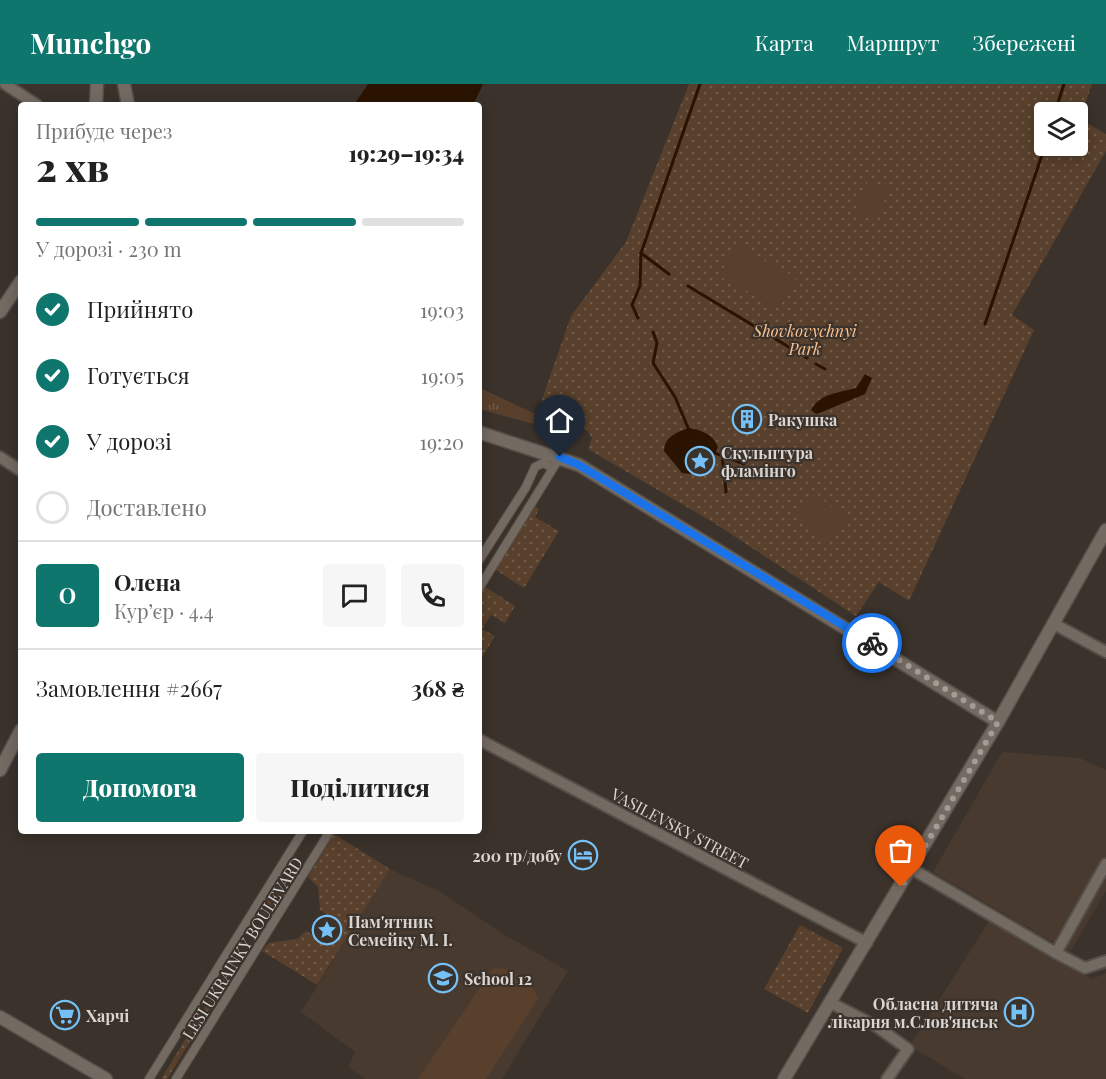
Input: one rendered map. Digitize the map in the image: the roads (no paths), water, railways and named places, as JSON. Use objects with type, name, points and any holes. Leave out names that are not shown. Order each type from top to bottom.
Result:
[{"type":"street","points":[[5,84],[32,102]]},
{"type":"street","points":[[124,84],[127,102]]},
{"type":"street","points":[[94,102],[97,87]]},
{"type":"street","points":[[0,312],[18,285]]},
{"type":"street","points":[[482,434],[556,462]]},
{"type":"street","points":[[0,456],[18,469]]},
{"type":"street","points":[[482,584],[556,462]]},
{"type":"street","points":[[482,556],[534,470],[543,463],[579,465],[703,538],[998,722]]},
{"type":"street","points":[[534,470],[538,479],[547,479]]},
{"type":"street","points":[[784,1079],[998,722],[1106,530]]},
{"type":"street","points":[[491,542],[504,549]]},
{"type":"street","points":[[1054,624],[1106,652]]},
{"type":"street","points":[[0,770],[18,736]]},
{"type":"street","name":"VASILEVSKY STREET","points":[[482,741],[867,943]]},
{"type":"street","name":"LESI UKRAINKY BOULEVARD","points":[[149,1079],[301,834]]},
{"type":"street","name":"LESI UKRAINKY BOULEVARD","points":[[176,1079],[328,834]]},
{"type":"street","points":[[1056,953],[1106,864]]},
{"type":"street","points":[[912,868],[1085,968],[1106,961]]},
{"type":"street","points":[[831,1003],[876,1026],[908,1049],[887,1079]]},
{"type":"street","points":[[0,1017],[106,1079]]},
{"type":"waterway","points":[[638,318],[632,305],[640,286],[641,253],[700,84]]},
{"type":"waterway","points":[[1058,102],[1064,84]]},
{"type":"waterway","points":[[985,324],[1042,156]]},
{"type":"waterway","points":[[641,253],[669,274]]},
{"type":"waterway","points":[[688,286],[807,358]]},
{"type":"waterway","points":[[653,332],[657,343],[653,363],[675,397],[689,430]]},
{"type":"waterway","points":[[816,364],[825,369]]},
{"type":"waterway","points":[[715,453],[744,464]]},
{"type":"waterway","points":[[722,454],[726,492]]},
{"type":"place","name":"Ракушка","points":[[747,419]]},
{"type":"place","name":"Скульптура фламінго","points":[[700,461]]},
{"type":"place","name":"200 гр/добу","points":[[583,855]]},
{"type":"place","name":"Пам'ятник Семейку М. І.","points":[[327,930]]},
{"type":"place","name":"School 12","points":[[443,978]]},
{"type":"place","name":"Обласна дитяча лікарня м.Слов'янськ","points":[[1019,1012]]},
{"type":"place","name":"Харчі","points":[[65,1015]]},
{"type":"park label","name":"Shovkovychnyi Park","points":[[805,339]]}]
